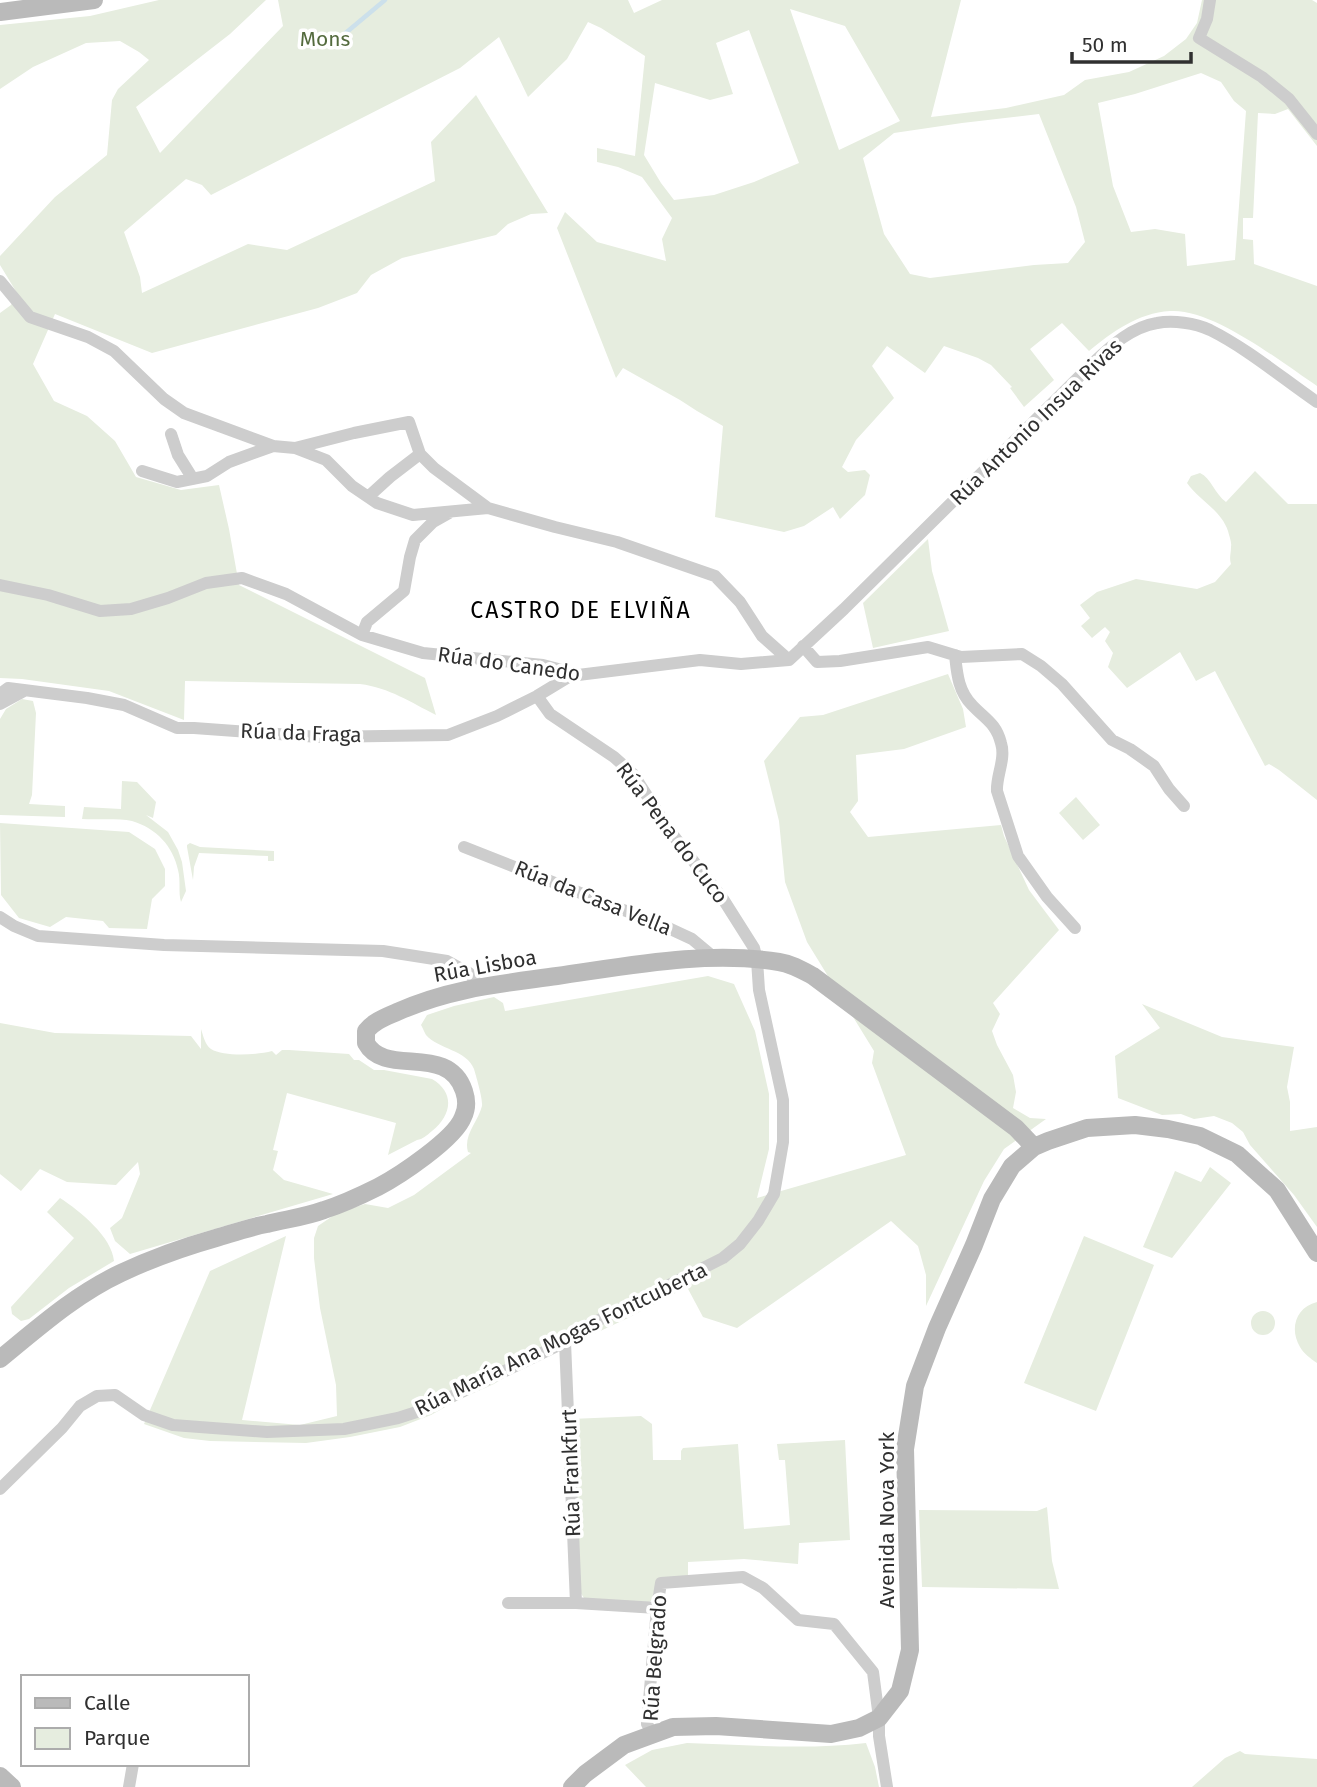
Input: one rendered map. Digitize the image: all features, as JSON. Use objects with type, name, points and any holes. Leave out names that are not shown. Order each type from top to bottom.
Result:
[{"type":"street","points":[[0,12],[94,0]]},
{"type":"street","points":[[1210,0],[1207,19],[1199,38],[1262,77],[1289,99],[1317,134]]},
{"type":"street","points":[[0,281],[30,317],[88,337],[114,351],[163,399],[184,413],[273,446],[295,448],[326,460],[352,486],[377,503],[413,515],[488,508],[617,542],[715,576],[740,603],[762,636],[789,660]]},
{"type":"street","name":"Rúa Antonio Insua Rivas","points":[[789,660],[1094,362],[1113,344],[1136,330],[1157,322],[1182,322],[1208,329],[1317,402]]},
{"type":"street","points":[[295,448],[409,422],[420,454],[434,468],[488,508]]},
{"type":"street","points":[[171,435],[178,455],[193,479]]},
{"type":"street","points":[[142,471],[177,482],[193,479],[207,476],[229,462],[273,446]]},
{"type":"street","points":[[368,497],[420,454]]},
{"type":"street","points":[[362,635],[367,622],[404,591],[415,540],[433,522],[456,510]]},
{"type":"street","name":"Rúa do Canedo","points":[[0,585],[48,595],[100,611],[131,609],[206,583],[242,578],[286,594],[362,635],[423,653],[544,665],[562,670],[570,676],[700,660],[741,664],[789,660]]},
{"type":"street","points":[[803,646],[817,662],[928,647],[961,657],[1022,654],[1062,684],[1112,740],[1154,766],[1184,806]]},
{"type":"street","points":[[955,654],[958,683],[970,704],[993,724],[1002,745],[997,791],[1018,856],[1047,897],[1075,928]]},
{"type":"street","name":"Rúa da Fraga","points":[[3,690],[87,698],[124,705],[177,728],[319,737],[448,735],[498,716],[570,676]]},
{"type":"street","points":[[0,704],[24,691]]},
{"type":"street","name":"Rúa Pena do Cuco","points":[[537,696],[550,713],[614,757],[633,774],[669,830],[723,900],[754,947],[757,960]]},
{"type":"street","name":"Rúa da Casa Vella","points":[[464,847],[664,926],[692,939],[716,959]]},
{"type":"street","points":[[0,917],[38,936],[164,945],[383,950],[447,961],[469,973],[479,986]]},
{"type":"street","name":"Rúa Lisboa","points":[[0,1359],[76,1298],[100,1283],[201,1242],[302,1217],[355,1199],[430,1152],[456,1129],[464,1117],[466,1103],[463,1087],[452,1072],[434,1063],[390,1059],[374,1053],[366,1043],[366,1031],[376,1021],[420,1002],[479,986],[682,960],[757,960],[791,964],[813,976],[1016,1128],[1034,1147]]},
{"type":"street","name":"Rúa María Ana Mogas Fontcuberta","points":[[0,1489],[62,1428],[80,1406],[97,1396],[116,1395],[144,1415],[173,1425],[268,1432],[344,1429],[398,1418],[426,1409],[565,1342],[583,1328],[723,1258],[740,1244],[758,1222],[774,1194],[783,1142],[783,1100],[759,990],[757,960]]},
{"type":"street","name":"Avenida Nova York","points":[[879,1718],[900,1691],[910,1650],[905,1449],[915,1386],[992,1199],[1012,1166],[1034,1147],[1087,1128],[1135,1125],[1200,1136],[1237,1154],[1277,1190],[1317,1253]]},
{"type":"street","name":"Rúa Frankfurt","points":[[565,1342],[576,1603]]},
{"type":"street","name":"Rúa Belgrado","points":[[653,1735],[646,1724],[661,1583],[743,1577],[763,1588],[798,1620],[834,1624],[873,1672],[879,1718]]},
{"type":"street","points":[[508,1603],[576,1603],[657,1608]]},
{"type":"street","points":[[572,1787],[624,1745],[673,1727],[716,1726],[831,1734],[859,1728],[879,1718],[887,1787]]},
{"type":"street","points":[[129,1787],[133,1766]]},
{"type":"street","points":[[0,1776],[12,1787]]},
{"type":"green space","name":"Mons","points":[[159,0],[266,0],[230,34],[136,107],[160,153],[283,26],[278,0],[628,0],[634,13],[662,0],[961,0],[931,117],[1006,108],[1064,95],[1085,80],[1129,72],[1164,56],[1186,39],[1197,23],[1202,0],[1312,0],[1317,3],[1317,146],[1288,109],[1275,114],[1258,113],[1253,218],[1243,218],[1243,239],[1253,240],[1254,264],[1317,286],[1317,386],[1246,338],[1206,318],[1187,312],[1170,311],[1147,315],[1116,331],[1089,351],[1062,323],[1030,349],[1054,380],[1024,407],[1010,388],[1012,387],[991,365],[978,358],[944,346],[925,373],[887,346],[872,366],[894,398],[856,440],[842,467],[848,472],[865,470],[870,475],[865,495],[840,519],[833,507],[804,526],[784,532],[715,517],[723,426],[623,368],[616,378],[557,228],[565,212],[597,242],[666,261],[662,239],[672,218],[642,177],[597,162],[597,148],[635,156],[645,56],[588,22],[567,59],[528,97],[499,37],[460,68],[211,195],[202,185],[186,179],[124,232],[140,277],[142,293],[248,244],[287,250],[435,181],[431,142],[476,95],[548,213],[531,214],[508,224],[496,235],[402,258],[371,275],[357,293],[318,308],[152,353],[55,314],[33,364],[54,401],[87,416],[115,441],[136,477],[181,490],[219,485],[239,585],[425,678],[436,715],[390,692],[360,684],[185,681],[184,720],[109,691],[0,678],[0,313],[11,305],[17,293],[0,265],[0,256],[55,197],[107,155],[112,100],[118,89],[149,60],[120,41],[86,43],[33,67],[0,89],[0,25],[90,16]],"holes":[[[790,9],[845,26],[900,121],[839,150]],[[749,30],[799,163],[714,195],[674,200],[644,155],[655,83],[710,100],[733,94],[716,43]],[[1201,73],[1221,82],[1234,101],[1246,111],[1235,260],[1187,266],[1185,234],[1155,229],[1131,232],[1113,186],[1098,103]],[[1039,114],[1076,207],[1085,242],[1068,263],[930,278],[910,274],[884,234],[863,158],[894,133]]]},
{"type":"green space","points":[[1255,471],[1288,504],[1317,504],[1317,800],[1279,770],[1269,764],[1265,766],[1215,671],[1196,681],[1180,652],[1127,688],[1108,667],[1113,653],[1105,641],[1110,632],[1105,627],[1092,638],[1081,626],[1090,618],[1080,605],[1097,592],[1136,579],[1197,589],[1215,582],[1231,564],[1228,531],[1215,511],[1187,483],[1191,476],[1200,473],[1226,502]]},
{"type":"green space","points":[[928,539],[932,571],[949,631],[873,648],[863,603]]},
{"type":"green space","points":[[948,674],[963,709],[966,727],[904,749],[856,755],[858,801],[850,812],[868,837],[1001,825],[1029,890],[1059,930],[993,1003],[1000,1014],[992,1031],[1013,1075],[1016,1092],[1013,1108],[1030,1118],[1046,1119],[1004,1149],[984,1181],[926,1306],[926,1275],[918,1246],[891,1221],[737,1328],[703,1317],[687,1287],[431,1415],[400,1427],[306,1443],[184,1438],[144,1424],[210,1271],[286,1236],[242,1420],[300,1425],[337,1416],[336,1385],[320,1308],[314,1258],[314,1238],[318,1226],[337,1213],[365,1204],[388,1208],[414,1195],[471,1153],[468,1152],[467,1146],[469,1134],[482,1106],[474,1069],[465,1058],[426,1035],[421,1025],[427,1015],[494,997],[503,1003],[505,1011],[708,976],[734,984],[755,1031],[769,1094],[769,1149],[757,1198],[906,1155],[872,1063],[874,1051],[807,942],[785,882],[779,821],[764,761],[800,717],[823,715]]},
{"type":"green space","points":[[22,699],[33,701],[36,713],[32,795],[29,804],[65,806],[65,817],[0,815],[0,719],[6,709]]},
{"type":"green space","points":[[122,781],[137,782],[156,802],[153,818],[146,815],[168,832],[178,850],[186,891],[181,902],[176,861],[168,846],[156,833],[132,821],[82,819],[84,807],[121,809]]},
{"type":"green space","points":[[1076,797],[1100,825],[1083,840],[1059,813]]},
{"type":"green space","points":[[0,823],[129,832],[155,849],[165,869],[165,886],[152,899],[147,929],[109,928],[103,921],[66,917],[50,927],[19,918],[1,895]]},
{"type":"green space","points":[[190,843],[200,847],[274,851],[274,861],[268,861],[268,856],[199,853],[193,880],[187,847]]},
{"type":"green space","points":[[1142,1004],[1222,1037],[1294,1047],[1287,1087],[1290,1131],[1317,1127],[1317,1227],[1294,1195],[1250,1145],[1243,1132],[1232,1123],[1214,1116],[1194,1119],[1181,1114],[1162,1115],[1118,1098],[1115,1056],[1160,1028]]},
{"type":"green space","points":[[0,1023],[55,1033],[191,1036],[201,1049],[201,1029],[204,1040],[217,1052],[250,1054],[272,1051],[276,1055],[282,1050],[289,1050],[349,1054],[354,1060],[359,1060],[374,1070],[432,1079],[445,1091],[448,1098],[447,1112],[430,1133],[388,1155],[396,1123],[287,1093],[273,1150],[278,1151],[273,1170],[284,1180],[333,1194],[130,1254],[115,1241],[110,1228],[122,1218],[140,1174],[138,1162],[116,1185],[67,1182],[40,1169],[21,1191],[0,1174]]},
{"type":"green space","points":[[1210,1167],[1231,1183],[1172,1258],[1143,1247],[1175,1171],[1201,1182]]},
{"type":"green space","points":[[60,1198],[85,1217],[101,1234],[108,1243],[114,1261],[69,1288],[29,1319],[21,1321],[12,1314],[11,1307],[74,1238],[47,1212]]},
{"type":"green space","points":[[1084,1236],[1154,1265],[1096,1411],[1024,1383]]},
{"type":"green space","points":[[1317,1302],[1317,1363],[1300,1347],[1295,1326],[1299,1314]]},
{"type":"green space","points":[[1263,1311],[1272,1314],[1275,1323],[1272,1332],[1263,1335],[1254,1332],[1251,1323],[1254,1314]]},
{"type":"green space","points":[[641,1416],[652,1424],[653,1460],[681,1460],[683,1448],[738,1444],[744,1529],[790,1525],[785,1460],[779,1460],[777,1444],[845,1440],[850,1540],[799,1543],[798,1564],[744,1559],[688,1562],[688,1577],[657,1579],[652,1600],[647,1604],[584,1598],[580,1592],[571,1419]]},
{"type":"green space","points":[[1047,1507],[1052,1561],[1059,1589],[922,1587],[919,1510],[1037,1511]]},
{"type":"green space","points":[[687,1743],[799,1747],[866,1743],[879,1787],[646,1787],[625,1765],[652,1750]]},
{"type":"green space","points":[[1240,1751],[1245,1754],[1317,1759],[1317,1787],[1192,1787],[1225,1758]]},
{"type":"waterway","points":[[342,36],[385,0]]},
{"type":"district","name":"CASTRO DE ELVIÑA","points":[[581,610]]}]
